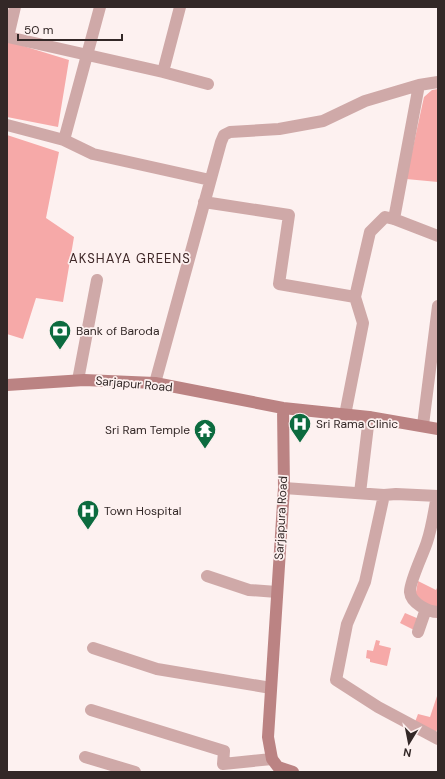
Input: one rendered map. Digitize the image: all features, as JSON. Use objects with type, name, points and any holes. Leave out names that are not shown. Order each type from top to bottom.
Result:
[{"type":"main road","name":"Sarjapur Road","points":[[7,385],[78,380],[155,383],[283,408]]},
{"type":"main road","points":[[283,408],[369,417],[438,429]]},
{"type":"main road","name":"Sarjapura Road","points":[[274,766],[268,737],[284,488],[283,408]]},
{"type":"main road","points":[[274,766],[293,772]]},
{"type":"street","points":[[15,7],[8,38],[163,72],[208,84]]},
{"type":"street","points":[[64,140],[100,7]]},
{"type":"street","points":[[163,72],[180,7]]},
{"type":"street","points":[[155,383],[210,180],[224,135],[230,132],[279,129],[322,121],[365,101],[419,85],[438,82]]},
{"type":"street","points":[[394,218],[419,85]]},
{"type":"street","points":[[7,125],[64,140],[93,154],[210,180]]},
{"type":"street","points":[[204,202],[290,215],[279,284],[355,297]]},
{"type":"street","points":[[346,415],[364,323],[355,297],[370,232],[385,217],[394,218],[438,236]]},
{"type":"street","points":[[78,380],[97,280]]},
{"type":"street","points":[[422,425],[438,306]]},
{"type":"street","points":[[360,493],[369,417]]},
{"type":"street","points":[[284,488],[384,495],[396,494],[438,496],[427,541],[412,582],[410,592],[414,602],[426,609],[438,612]]},
{"type":"street","points":[[384,495],[365,582],[347,624],[336,680],[378,707],[438,739]]},
{"type":"street","points":[[207,576],[249,590],[277,592]]},
{"type":"street","points":[[418,632],[426,609]]},
{"type":"street","points":[[93,648],[157,669],[271,688]]},
{"type":"street","points":[[91,710],[224,751],[221,768],[274,766]]},
{"type":"street","points":[[85,758],[135,772]]},
{"type":"shaded area","points":[[7,41],[69,60],[58,127],[7,117]]},
{"type":"shaded area","points":[[438,89],[438,182],[406,179],[424,97],[432,90]]},
{"type":"shaded area","points":[[7,135],[59,152],[46,218],[74,237],[63,302],[36,298],[23,339],[7,334]]},
{"type":"shaded area","points":[[418,581],[436,590],[438,586],[438,608],[436,609],[415,597]]},
{"type":"shaded area","points":[[405,613],[419,619],[414,630],[400,623]]},
{"type":"shaded area","points":[[376,640],[380,641],[379,645],[391,648],[387,666],[370,662],[370,659],[366,658],[367,650],[373,651]]},
{"type":"shaded area","points":[[438,693],[438,727],[435,735],[415,722],[418,714],[430,717]]},
{"type":"place","name":"Bank of Baroda","points":[[60,350]]},
{"type":"place","name":"Sri Rama Clinic","points":[[300,444]]},
{"type":"place","name":"Sri Ram Temple","points":[[205,450]]},
{"type":"place","name":"Town Hospital","points":[[88,530]]},
{"type":"district","name":"AKSHAYA GREENS","points":[[130,258]]}]
